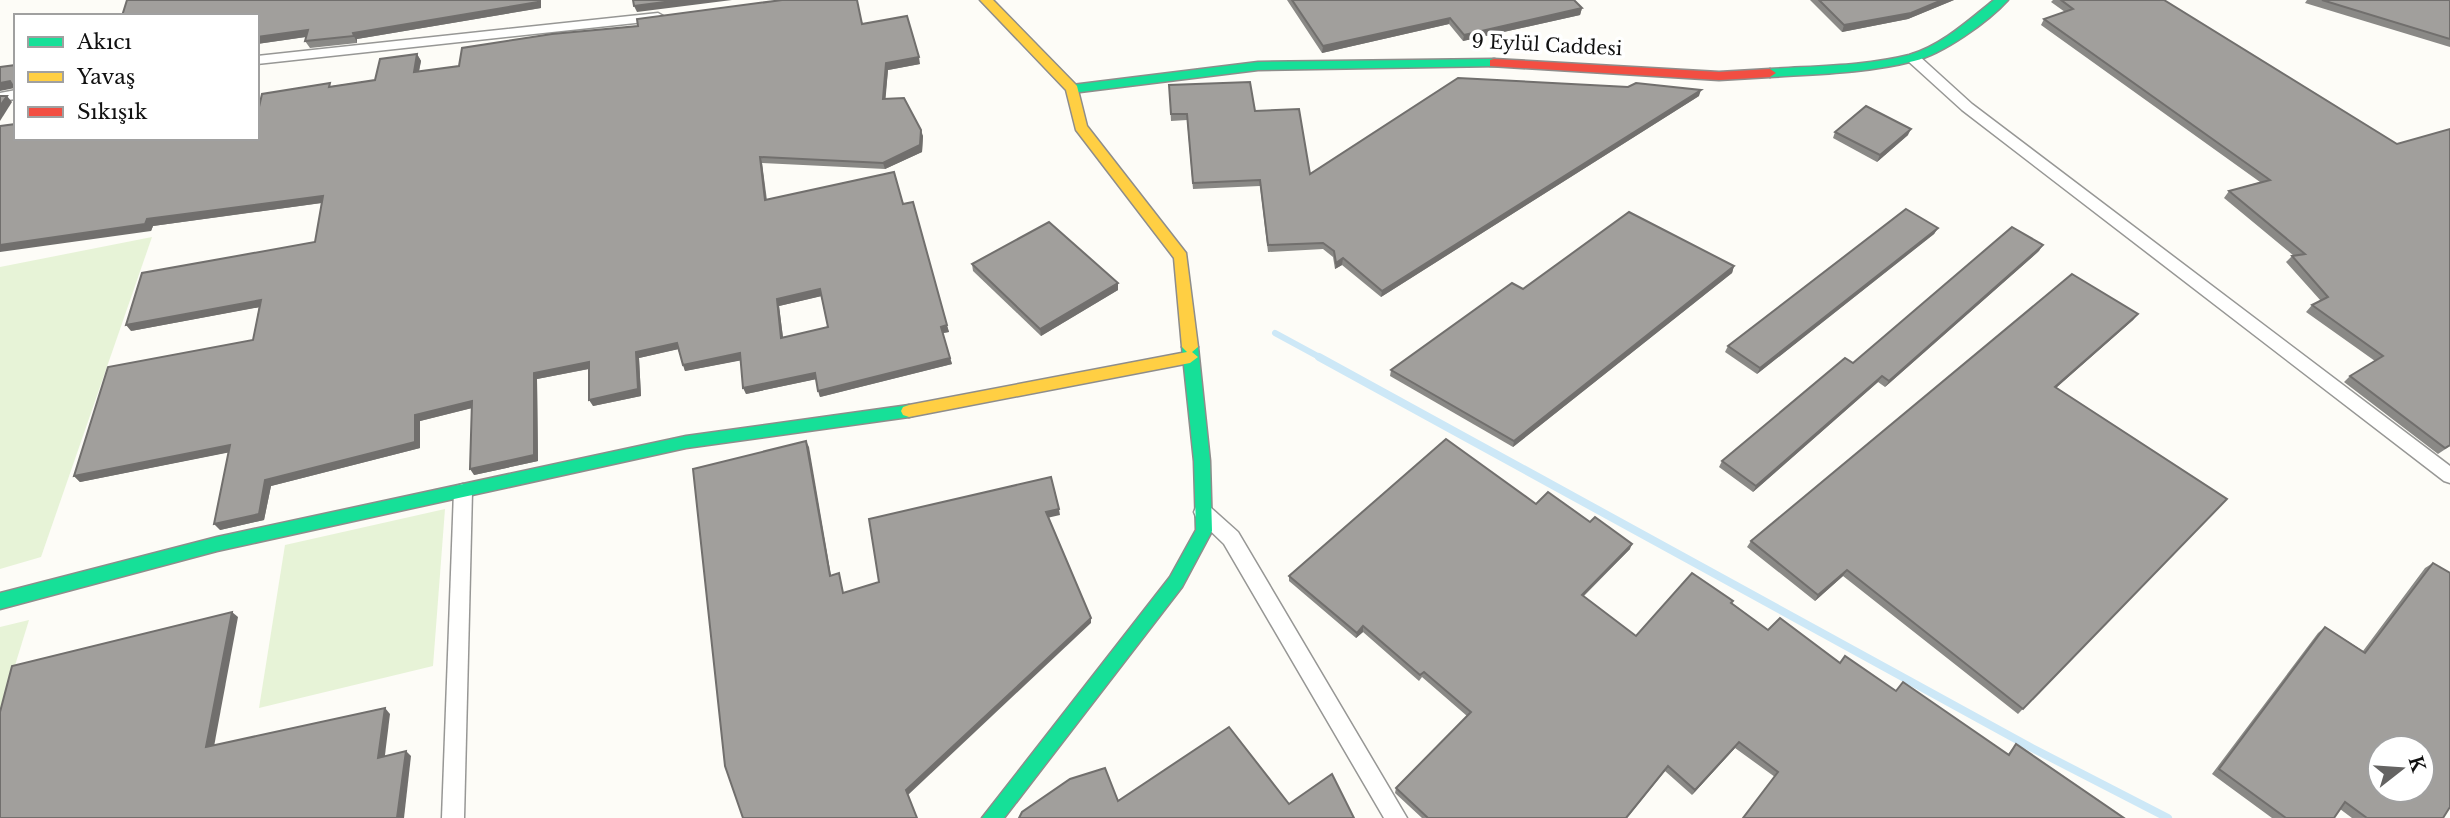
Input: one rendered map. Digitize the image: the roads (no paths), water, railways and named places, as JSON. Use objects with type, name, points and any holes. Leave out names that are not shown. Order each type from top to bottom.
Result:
[{"type":"street","points":[[986,0],[1072,89],[1081,127],[1181,257],[1202,461],[1204,531],[1176,582],[992,818]]},
{"type":"street","name":"9 Eylül Caddesi","points":[[1072,89],[1258,66],[1479,62],[1719,76],[1837,69],[1913,58],[1950,40],[2002,0]]},
{"type":"street","points":[[259,60],[678,15]]},
{"type":"street","points":[[1913,58],[1967,107],[2450,475]]},
{"type":"street","points":[[0,601],[217,544],[686,442],[936,407],[1190,357]]},
{"type":"street","points":[[453,818],[463,491]]},
{"type":"street","points":[[1203,512],[1231,538],[1396,818]]},
{"type":"waterway","points":[[1275,333],[1323,359]]},
{"type":"waterway","points":[[1319,357],[2032,748],[2168,818]]}]
